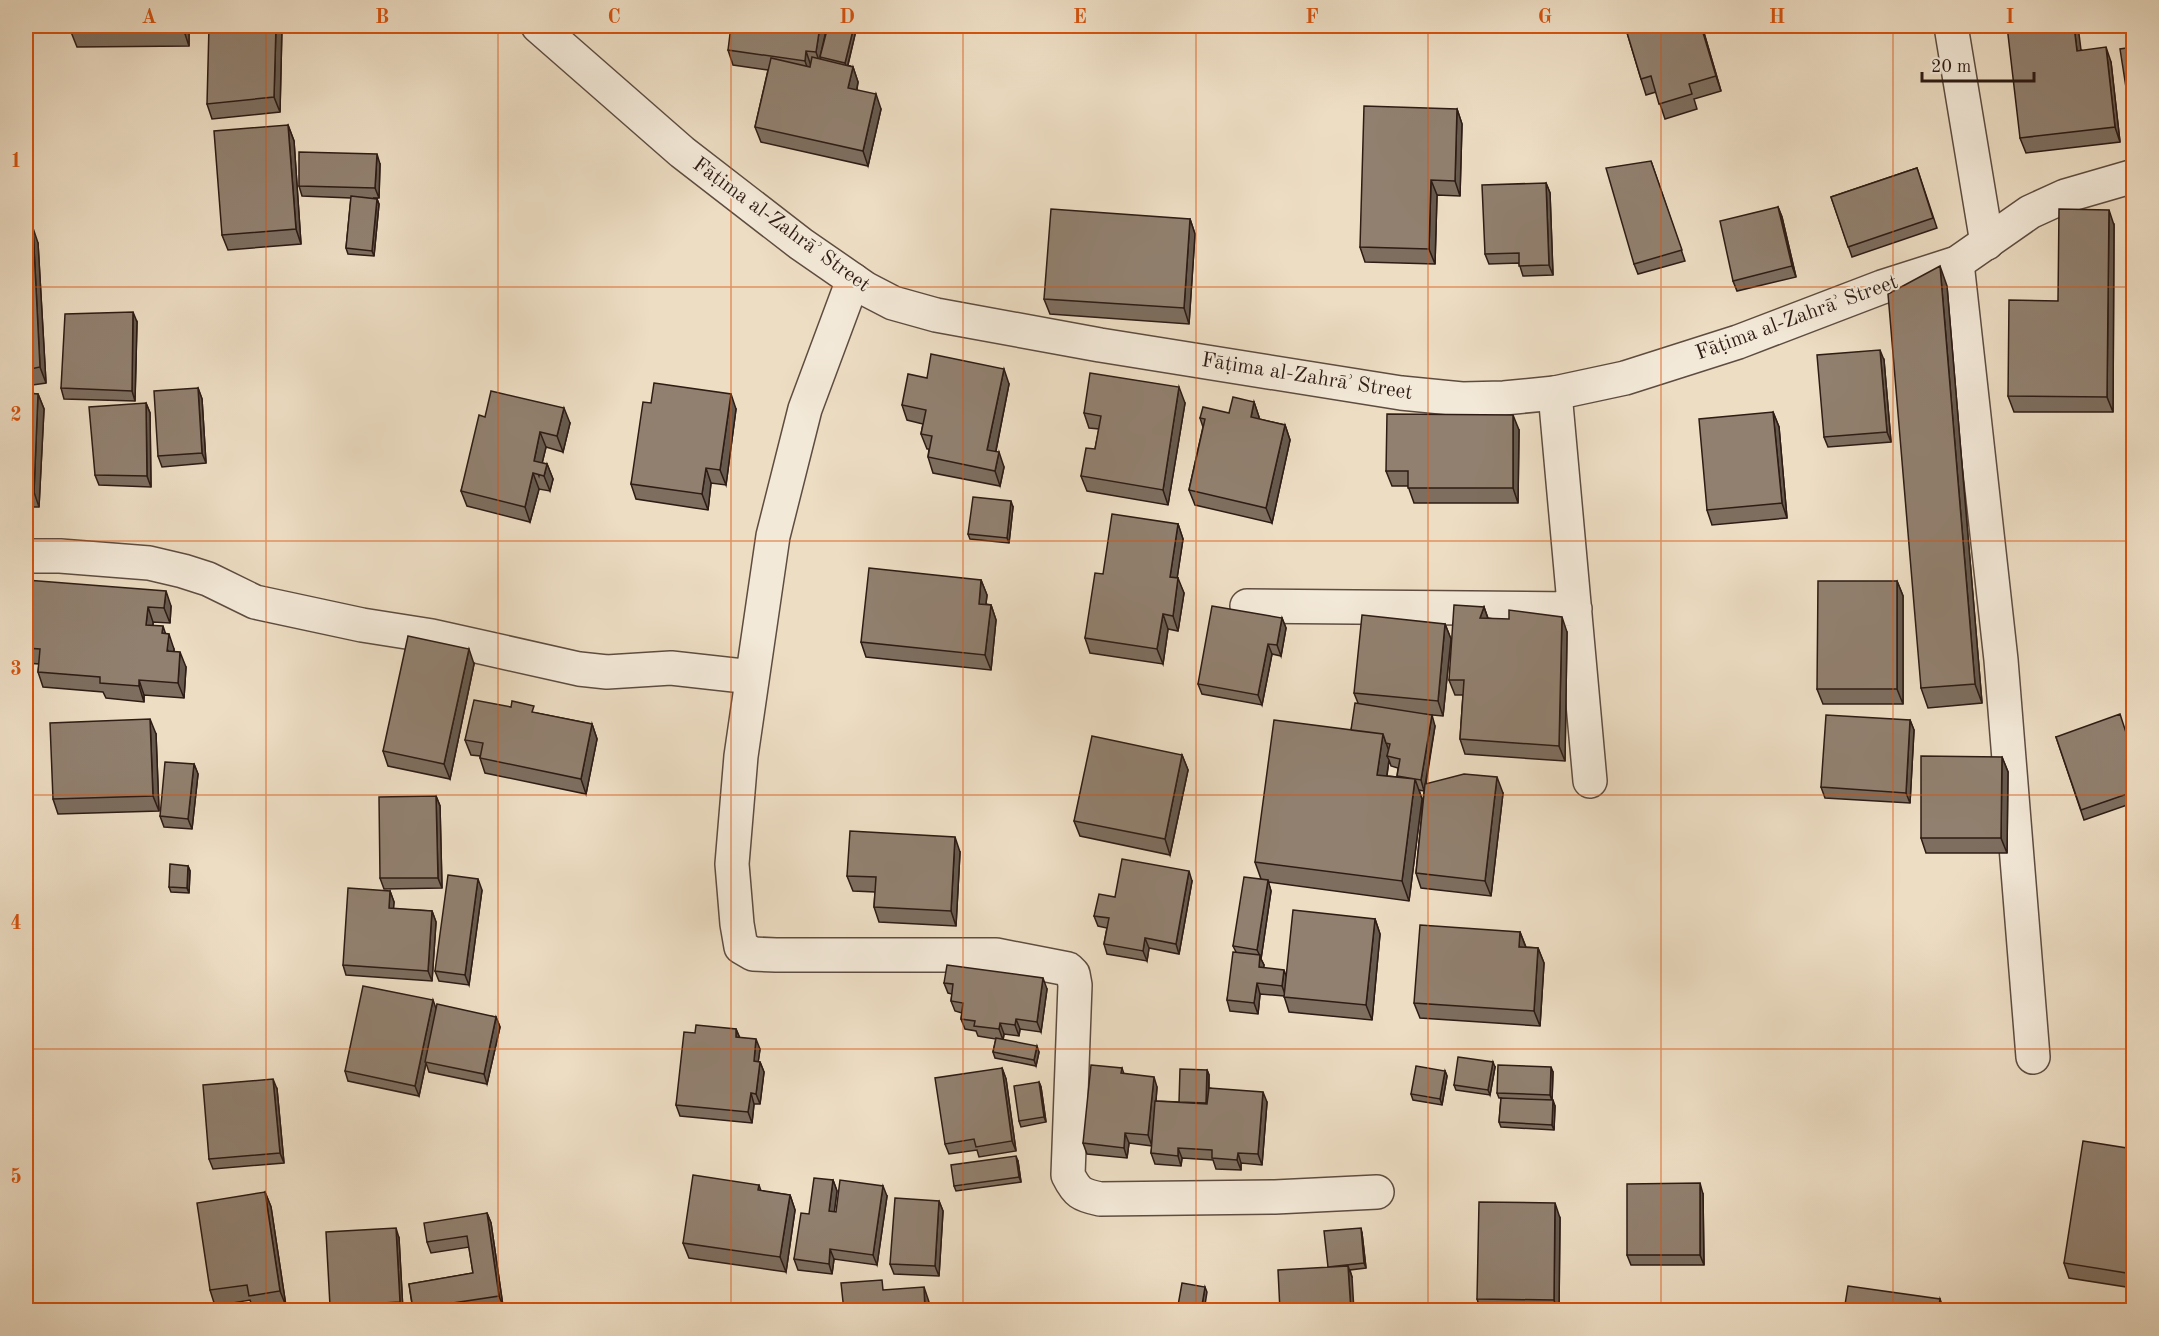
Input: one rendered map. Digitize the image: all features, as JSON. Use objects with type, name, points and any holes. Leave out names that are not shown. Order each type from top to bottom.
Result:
[{"type":"street","name":"Fāṭima al-Zahrāʾ Street","points":[[538,26],[682,152],[801,244],[866,289],[893,303],[936,315],[1100,345],[1401,393],[1462,399],[1555,393],[1625,378],[1738,342],[1882,287],[1957,263],[2030,212],[2065,196],[2133,176]]},
{"type":"street","points":[[1951,26],[1988,243]]},
{"type":"street","points":[[1957,263],[2001,660],[2033,1057]]},
{"type":"street","points":[[853,280],[805,409],[773,536],[741,756],[732,864],[741,947],[753,954],[776,956],[996,955],[1068,969],[1073,974],[1075,985],[1068,1175],[1074,1187],[1083,1195],[1100,1199],[1275,1197],[1377,1192]]},
{"type":"street","points":[[1555,393],[1590,781]]},
{"type":"street","points":[[26,556],[149,563],[208,579],[255,602],[362,625],[432,636],[579,669],[608,672],[671,668],[752,677]]},
{"type":"street","points":[[1247,606],[1575,609]]},
{"type":"building","points":[[72,26],[184,26],[184,31],[71,32]]},
{"type":"building","points":[[209,26],[276,26],[274,97],[207,104]]},
{"type":"building","points":[[731,26],[820,26],[816,52],[806,51],[805,61],[728,50]]},
{"type":"building","points":[[828,26],[854,26],[845,63],[820,57]]},
{"type":"building","points":[[1625,26],[1701,26],[1716,76],[1689,84],[1692,94],[1659,104],[1651,76],[1641,79]]},
{"type":"building","points":[[2007,26],[2074,26],[2077,51],[2106,47],[2115,127],[2020,138]]},
{"type":"building","points":[[2133,47],[2133,112],[2130,113],[2120,49]]},
{"type":"building","points":[[812,57],[853,67],[848,88],[876,94],[863,151],[755,127],[771,58],[810,67]]},
{"type":"building","points":[[1364,106],[1457,109],[1455,181],[1431,180],[1429,249],[1360,247]]},
{"type":"building","points":[[288,125],[296,229],[222,235],[214,131]]},
{"type":"building","points":[[299,152],[377,154],[375,188],[299,186]]},
{"type":"building","points":[[1651,161],[1682,250],[1634,264],[1606,168]]},
{"type":"building","points":[[1917,168],[1933,218],[1848,247],[1831,197]]},
{"type":"building","points":[[1546,183],[1549,265],[1519,266],[1519,253],[1485,254],[1482,185]]},
{"type":"building","points":[[351,196],[377,199],[372,251],[346,248]]},
{"type":"building","points":[[1778,207],[1792,266],[1733,281],[1720,221]]},
{"type":"building","points":[[1051,209],[1190,219],[1184,308],[1044,299]]},
{"type":"building","points":[[2059,209],[2109,210],[2107,397],[2008,396],[2009,300],[2058,301]]},
{"type":"building","points":[[33,228],[40,367],[26,370],[26,229]]},
{"type":"building","points":[[1940,266],[1975,684],[1921,688],[1888,294]]},
{"type":"building","points":[[133,312],[132,391],[61,388],[65,314]]},
{"type":"building","points":[[1880,350],[1887,432],[1824,437],[1817,355]]},
{"type":"building","points":[[931,354],[1004,369],[987,450],[999,452],[995,471],[928,457],[932,436],[921,434],[926,410],[902,405],[908,374],[927,378]]},
{"type":"building","points":[[1090,373],[1179,387],[1163,490],[1081,476],[1086,448],[1095,449],[1101,416],[1084,413]]},
{"type":"building","points":[[654,383],[731,394],[720,470],[706,468],[702,494],[631,484],[643,402],[651,403]]},
{"type":"building","points":[[198,388],[202,453],[158,456],[154,391]]},
{"type":"building","points":[[491,391],[564,408],[557,436],[540,432],[534,461],[547,464],[544,476],[533,473],[525,507],[461,491],[479,415],[485,417]]},
{"type":"building","points":[[26,393],[38,394],[34,492],[26,492]]},
{"type":"building","points":[[1233,397],[1254,402],[1251,417],[1285,425],[1266,508],[1189,490],[1205,419],[1200,418],[1203,407],[1229,413]]},
{"type":"building","points":[[146,403],[147,476],[95,475],[89,407]]},
{"type":"building","points":[[1773,412],[1782,503],[1707,510],[1699,419]]},
{"type":"building","points":[[1387,414],[1513,415],[1513,488],[1408,488],[1408,471],[1386,471]]},
{"type":"building","points":[[973,497],[1011,501],[1007,538],[968,534]]},
{"type":"building","points":[[1112,514],[1178,524],[1170,577],[1178,578],[1173,616],[1163,614],[1157,649],[1085,638],[1095,573],[1103,574]]},
{"type":"building","points":[[869,568],[981,580],[979,604],[991,605],[985,655],[861,642]]},
{"type":"building","points":[[26,580],[166,591],[164,608],[148,607],[146,625],[163,626],[162,633],[169,634],[167,651],[180,652],[178,683],[139,680],[139,686],[100,683],[100,677],[38,672],[40,649],[26,648]]},
{"type":"building","points":[[1818,581],[1897,581],[1897,689],[1817,689]]},
{"type":"building","points":[[1454,605],[1484,607],[1480,618],[1509,619],[1509,610],[1562,617],[1559,746],[1460,739],[1464,680],[1449,680]]},
{"type":"building","points":[[1212,606],[1282,618],[1277,645],[1268,644],[1258,695],[1198,684]]},
{"type":"building","points":[[1362,615],[1445,624],[1438,701],[1354,693]]},
{"type":"building","points":[[408,636],[469,649],[444,764],[383,751]]},
{"type":"building","points":[[474,700],[511,707],[512,701],[534,706],[532,712],[592,724],[581,779],[480,758],[483,743],[465,740]]},
{"type":"building","points":[[1355,703],[1432,715],[1421,780],[1397,776],[1400,759],[1387,756],[1390,744],[1386,743],[1383,734],[1351,730]]},
{"type":"building","points":[[2120,714],[2133,754],[2133,792],[2081,810],[2056,737]]},
{"type":"building","points":[[1826,715],[1910,720],[1906,793],[1821,787]]},
{"type":"building","points":[[150,719],[153,796],[53,799],[50,723]]},
{"type":"building","points":[[1274,720],[1383,734],[1377,775],[1415,779],[1402,881],[1255,862]]},
{"type":"building","points":[[1092,736],[1182,755],[1165,839],[1074,821]]},
{"type":"building","points":[[1921,756],[2002,757],[2001,838],[1921,838]]},
{"type":"building","points":[[165,762],[194,764],[188,819],[160,816]]},
{"type":"building","points":[[1464,774],[1497,777],[1485,881],[1416,873],[1425,784]]},
{"type":"building","points":[[436,796],[438,878],[380,878],[379,797]]},
{"type":"building","points":[[850,831],[955,837],[951,911],[874,907],[876,877],[847,876]]},
{"type":"building","points":[[1122,859],[1189,871],[1176,944],[1145,938],[1143,951],[1104,944],[1109,918],[1094,916],[1099,894],[1115,897]]},
{"type":"building","points":[[170,864],[188,866],[187,888],[169,887]]},
{"type":"building","points":[[448,875],[478,879],[465,975],[435,971]]},
{"type":"building","points":[[1244,877],[1268,880],[1257,950],[1233,946]]},
{"type":"building","points":[[348,888],[390,891],[389,908],[432,911],[428,971],[343,965]]},
{"type":"building","points":[[1293,910],[1375,919],[1366,1005],[1284,997]]},
{"type":"building","points":[[1420,925],[1520,932],[1519,947],[1538,948],[1534,1011],[1414,1003]]},
{"type":"building","points":[[1233,952],[1260,955],[1259,967],[1284,970],[1282,986],[1257,983],[1254,1003],[1227,1000]]},
{"type":"building","points":[[947,965],[1043,978],[1037,1022],[1016,1019],[1015,1025],[1000,1023],[999,1029],[974,1026],[975,1021],[961,1019],[963,1003],[951,1001],[953,984],[944,983]]},
{"type":"building","points":[[363,986],[433,1000],[415,1086],[345,1071]]},
{"type":"building","points":[[437,1004],[496,1017],[484,1074],[425,1062]]},
{"type":"building","points":[[696,1025],[736,1029],[736,1037],[756,1039],[754,1061],[760,1062],[756,1094],[751,1093],[748,1112],[676,1105],[684,1032],[695,1033]]},
{"type":"building","points":[[996,1038],[1037,1046],[1034,1060],[993,1052]]},
{"type":"building","points":[[1458,1057],[1493,1062],[1488,1090],[1454,1085]]},
{"type":"building","points":[[1091,1065],[1122,1068],[1121,1073],[1154,1077],[1148,1135],[1125,1133],[1124,1148],[1083,1143]]},
{"type":"building","points":[[1498,1065],[1551,1067],[1550,1095],[1497,1093]]},
{"type":"building","points":[[1416,1066],[1445,1071],[1440,1099],[1411,1094]]},
{"type":"building","points":[[1002,1068],[1012,1141],[976,1147],[974,1139],[945,1144],[935,1078]]},
{"type":"building","points":[[1180,1069],[1207,1070],[1206,1103],[1179,1102]]},
{"type":"building","points":[[273,1079],[280,1153],[209,1159],[203,1085]]},
{"type":"building","points":[[1039,1082],[1044,1117],[1019,1121],[1014,1086]]},
{"type":"building","points":[[1209,1088],[1263,1092],[1258,1154],[1238,1153],[1237,1160],[1212,1158],[1212,1150],[1178,1148],[1178,1156],[1151,1153],[1155,1101],[1207,1104]]},
{"type":"building","points":[[1501,1098],[1553,1100],[1552,1125],[1499,1122]]},
{"type":"building","points":[[2083,1141],[2133,1149],[2133,1274],[2064,1263]]},
{"type":"building","points":[[1016,1156],[1019,1177],[954,1186],[951,1165]]},
{"type":"building","points":[[693,1175],[759,1185],[758,1190],[790,1195],[780,1257],[683,1243]]},
{"type":"building","points":[[814,1178],[833,1180],[829,1211],[836,1212],[840,1180],[883,1186],[873,1255],[830,1249],[829,1264],[794,1259],[801,1213],[809,1214]]},
{"type":"building","points":[[1700,1183],[1700,1255],[1627,1255],[1627,1184]]},
{"type":"building","points":[[265,1192],[280,1291],[249,1296],[247,1285],[210,1290],[197,1203]]},
{"type":"building","points":[[895,1198],[939,1201],[935,1266],[890,1264]]},
{"type":"building","points":[[1479,1202],[1555,1203],[1554,1300],[1477,1299]]},
{"type":"building","points":[[487,1213],[499,1296],[413,1309],[409,1284],[473,1273],[467,1236],[427,1242],[424,1223]]},
{"type":"building","points":[[396,1228],[400,1302],[330,1306],[326,1232]]},
{"type":"building","points":[[1361,1228],[1364,1263],[1328,1267],[1324,1231]]},
{"type":"building","points":[[1348,1266],[1351,1311],[1280,1311],[1278,1270]]},
{"type":"building","points":[[882,1280],[883,1290],[924,1287],[925,1311],[844,1311],[841,1283]]},
{"type":"building","points":[[1182,1283],[1205,1287],[1201,1311],[1177,1311]]},
{"type":"building","points":[[1848,1286],[1940,1299],[1938,1311],[1844,1311]]}]
